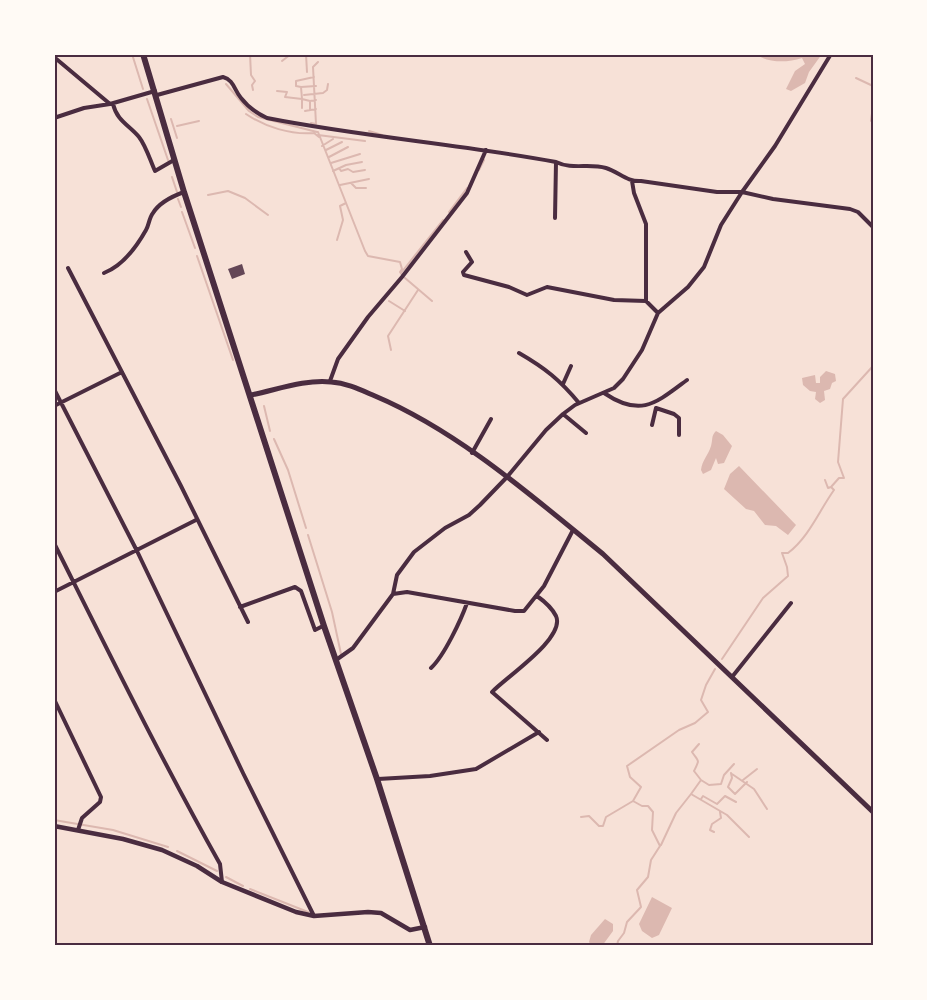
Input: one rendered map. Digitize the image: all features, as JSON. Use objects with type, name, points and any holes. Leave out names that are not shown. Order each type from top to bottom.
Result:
[{"type":"main road","points":[[143,54],[184,192],[430,946]]},
{"type":"main road","points":[[251,395],[330,381],[360,390],[407,411],[472,453],[507,477],[603,554],[873,812]]},
{"type":"street","points":[[336,660],[353,648],[393,594],[400,567],[414,552],[445,528],[471,513],[507,477],[546,430],[563,414],[614,388],[631,368],[658,314],[688,287],[704,267],[721,225],[776,146],[831,54]]},
{"type":"street","points":[[54,57],[112,104],[117,116],[143,143],[155,171],[175,159]]},
{"type":"street","points":[[54,118],[84,108],[112,104],[223,77],[232,83],[239,96],[252,110],[267,118],[382,138],[486,150],[555,162],[565,167],[607,168],[632,181],[717,192],[742,192],[773,199],[850,209],[858,212],[873,227]]},
{"type":"street","points":[[330,381],[338,359],[363,323],[467,193],[486,150]]},
{"type":"street","points":[[555,162],[555,218]]},
{"type":"street","points":[[632,181],[646,224],[646,301],[658,314]]},
{"type":"street","points":[[104,273],[118,265],[136,244],[145,232],[153,212],[184,192]]},
{"type":"street","points":[[466,252],[472,262],[463,272],[464,275],[509,287],[527,295],[548,287],[614,300],[646,301]]},
{"type":"street","points":[[68,268],[181,486],[248,622]]},
{"type":"street","points":[[519,353],[542,366],[563,384],[579,404]]},
{"type":"street","points":[[563,384],[571,366]]},
{"type":"street","points":[[54,406],[123,372]]},
{"type":"street","points":[[604,393],[627,406],[646,406],[658,401],[687,380]]},
{"type":"street","points":[[54,389],[137,551],[243,774],[314,916]]},
{"type":"street","points":[[652,425],[658,401]]},
{"type":"street","points":[[657,408],[679,418],[679,435]]},
{"type":"street","points":[[563,414],[586,434]]},
{"type":"street","points":[[472,453],[491,419]]},
{"type":"street","points":[[54,592],[196,520]]},
{"type":"street","points":[[393,594],[406,592],[521,612],[537,596],[573,530]]},
{"type":"street","points":[[54,543],[162,761],[220,864],[222,882]]},
{"type":"street","points":[[240,607],[295,587],[301,591],[315,630],[324,626]]},
{"type":"street","points":[[537,596],[556,617],[556,629],[546,644],[492,692],[547,740]]},
{"type":"street","points":[[431,668],[440,658],[462,617],[466,603]]},
{"type":"street","points":[[732,677],[790,603]]},
{"type":"street","points":[[54,699],[101,797],[100,801],[82,818],[78,830]]},
{"type":"street","points":[[377,779],[430,776],[476,769],[539,732]]},
{"type":"street","points":[[54,826],[123,839],[162,850],[197,866],[222,882],[296,912],[314,916],[381,913],[410,930],[424,927]]},
{"type":"shaded area","points":[[755,54],[822,54],[809,72],[805,83],[791,91],[786,89],[795,71],[805,64],[802,58],[778,61]]},
{"type":"shaded area","points":[[826,371],[835,374],[836,381],[832,383],[830,389],[824,391],[825,400],[820,403],[815,399],[816,392],[810,391],[803,385],[802,378],[815,375],[816,383],[820,383],[820,377]]},
{"type":"shaded area","points":[[716,431],[723,435],[732,446],[724,463],[718,464],[716,458],[711,470],[703,474],[701,470]]},
{"type":"shaded area","points":[[739,466],[796,525],[788,535],[776,526],[765,525],[754,511],[746,509],[724,489],[730,474]]},
{"type":"shaded area","points":[[652,897],[672,908],[659,935],[652,938],[642,931],[639,924]]},
{"type":"shaded area","points":[[605,919],[613,924],[613,931],[602,946],[592,946],[589,942],[591,935]]},
{"type":"building","points":[[242,264],[245,274],[232,279],[228,269]]},
{"type":"waterway","points":[[132,54],[143,89]]},
{"type":"waterway","points":[[250,54],[251,75],[255,81],[252,85],[253,90]]},
{"type":"waterway","points":[[282,61],[291,54]]},
{"type":"waterway","points":[[306,54],[307,72]]},
{"type":"waterway","points":[[311,123],[316,124],[313,67],[318,62]]},
{"type":"waterway","points":[[277,91],[287,92],[285,97],[302,99],[301,87],[296,86],[296,81],[314,77]]},
{"type":"waterway","points":[[856,78],[873,86]]},
{"type":"waterway","points":[[226,84],[249,111],[258,117],[317,132]]},
{"type":"waterway","points":[[304,95],[323,93],[327,90],[328,84]]},
{"type":"waterway","points":[[301,87],[316,86]]},
{"type":"waterway","points":[[147,99],[168,160]]},
{"type":"waterway","points":[[302,108],[302,99],[310,101]]},
{"type":"waterway","points":[[310,110],[310,101],[316,100]]},
{"type":"waterway","points":[[871,121],[873,106]]},
{"type":"waterway","points":[[305,111],[316,109]]},
{"type":"waterway","points":[[246,114],[278,129],[296,133],[314,133],[319,137]]},
{"type":"waterway","points":[[171,119],[177,138]]},
{"type":"waterway","points":[[177,126],[199,121]]},
{"type":"waterway","points":[[369,131],[382,135]]},
{"type":"waterway","points":[[318,132],[365,251],[368,256],[400,262],[402,275]]},
{"type":"waterway","points":[[318,135],[365,141]]},
{"type":"waterway","points":[[322,146],[333,139]]},
{"type":"waterway","points":[[326,150],[342,142]]},
{"type":"waterway","points":[[329,157],[348,147]]},
{"type":"waterway","points":[[331,163],[360,154]]},
{"type":"waterway","points":[[479,170],[484,160],[482,159]]},
{"type":"waterway","points":[[333,171],[346,165],[362,162]]},
{"type":"waterway","points":[[339,168],[341,171],[348,169],[353,172],[365,170]]},
{"type":"waterway","points":[[172,177],[177,192]]},
{"type":"waterway","points":[[340,185],[369,179]]},
{"type":"waterway","points":[[351,183],[356,188],[366,188]]},
{"type":"waterway","points":[[449,212],[467,188]]},
{"type":"waterway","points":[[208,195],[228,191],[245,198],[268,215]]},
{"type":"waterway","points":[[178,199],[181,207]]},
{"type":"waterway","points":[[337,240],[343,220],[340,206],[346,203]]},
{"type":"waterway","points":[[182,212],[195,248]]},
{"type":"waterway","points":[[401,273],[443,220]]},
{"type":"waterway","points":[[197,256],[233,360]]},
{"type":"waterway","points":[[405,278],[432,301]]},
{"type":"waterway","points":[[391,350],[388,336],[418,290]]},
{"type":"waterway","points":[[389,301],[405,311]]},
{"type":"waterway","points":[[825,480],[828,488],[839,478],[844,478],[838,462],[843,399],[873,366]]},
{"type":"waterway","points":[[264,406],[270,431]]},
{"type":"waterway","points":[[274,439],[288,470],[306,528]]},
{"type":"waterway","points":[[722,659],[763,598],[788,576],[782,553],[788,553],[808,532],[834,490],[831,487]]},
{"type":"waterway","points":[[308,535],[332,612],[341,654]]},
{"type":"waterway","points":[[617,946],[627,922],[641,907],[637,890],[648,877],[651,860],[660,846],[652,830],[653,812],[648,806],[642,806],[633,801],[641,787],[630,777],[627,766],[679,730],[695,723],[708,712],[701,700],[715,669]]},
{"type":"waterway","points":[[699,744],[692,752],[698,761],[694,771],[701,780]]},
{"type":"waterway","points":[[691,794],[701,780],[709,785],[721,784],[724,775],[734,764]]},
{"type":"waterway","points":[[743,780],[757,769]]},
{"type":"waterway","points":[[731,773],[732,778],[728,787],[735,794],[747,782]]},
{"type":"waterway","points":[[732,774],[754,789],[767,809]]},
{"type":"waterway","points":[[661,845],[676,813],[691,794],[727,815],[749,837]]},
{"type":"waterway","points":[[701,799],[703,796],[717,804],[725,796],[736,802]]},
{"type":"waterway","points":[[581,817],[589,816],[599,826],[603,826],[606,817],[633,801]]},
{"type":"waterway","points":[[714,832],[710,830],[712,824],[721,818],[720,812]]},
{"type":"waterway","points":[[54,820],[113,830],[168,847]]},
{"type":"waterway","points":[[177,851],[217,871]]},
{"type":"waterway","points":[[226,877],[243,886]]},
{"type":"waterway","points":[[250,889],[308,912]]}]
